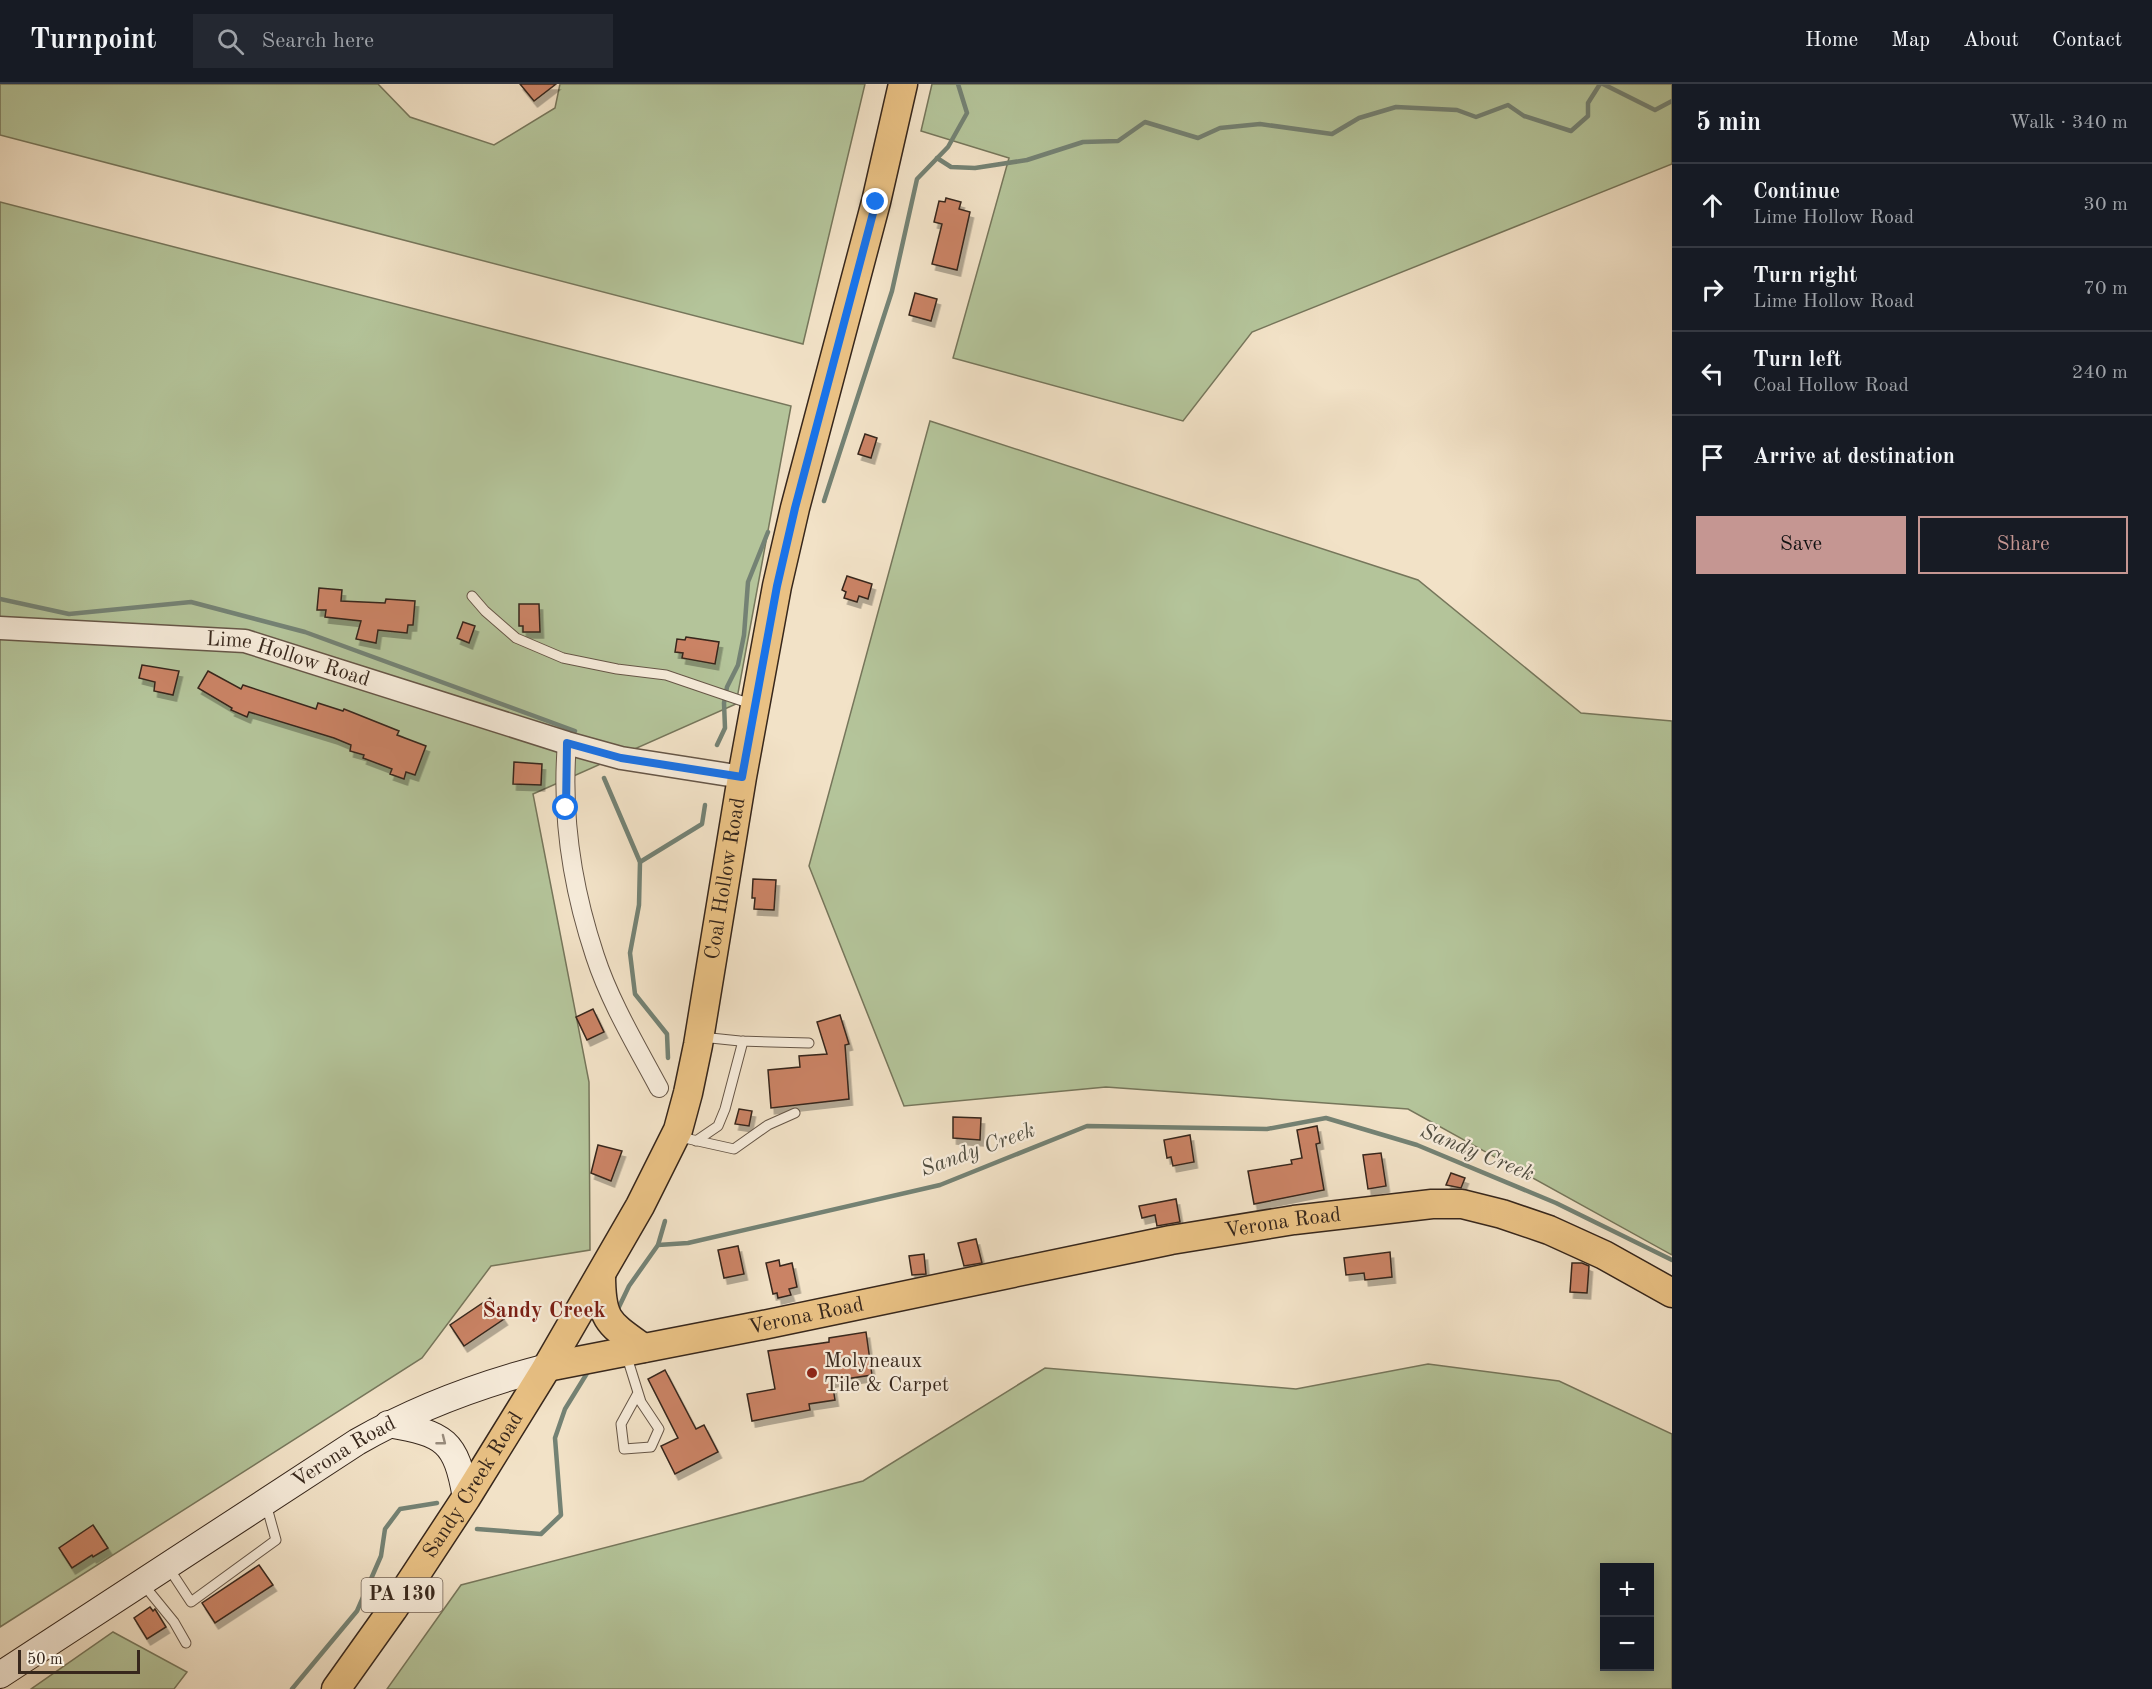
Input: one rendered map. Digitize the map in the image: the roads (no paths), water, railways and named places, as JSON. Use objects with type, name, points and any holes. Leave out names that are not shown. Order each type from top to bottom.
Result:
[{"type":"main road","name":"Coal Hollow Road","points":[[547,1367],[640,1206],[685,1138],[688,1093],[742,777],[746,702],[876,202],[903,84]]},
{"type":"main road","name":"Verona Road","points":[[0,1675],[388,1424],[473,1389],[547,1367],[613,1342],[1171,1240],[1304,1219],[1432,1204],[1462,1204],[1502,1214],[1549,1230],[1604,1256],[1672,1293]]},
{"type":"main road","points":[[601,1275],[601,1301],[613,1342]]},
{"type":"main road","name":"Sandy Creek Road","points":[[336,1689],[393,1609],[466,1498],[547,1367]]},
{"type":"main road","points":[[388,1424],[417,1429],[437,1436],[449,1446],[461,1468],[466,1498]]},
{"type":"street","name":"Lime Hollow Road","points":[[0,628],[245,641],[621,758],[742,777]]},
{"type":"street","points":[[567,743],[566,808],[570,860],[595,957],[611,996],[659,1088]]},
{"type":"lane","points":[[472,596],[485,611],[516,638],[563,658],[617,669],[666,675],[746,702]]},
{"type":"lane","points":[[699,1037],[743,1041],[809,1042]]},
{"type":"lane","points":[[685,1138],[718,1125],[725,1110],[743,1041]]},
{"type":"lane","points":[[685,1138],[734,1149],[768,1125],[795,1113]]},
{"type":"lane","points":[[613,1342],[638,1393],[641,1402],[659,1429],[651,1447],[624,1449],[621,1424],[638,1393]]},
{"type":"lane","points":[[168,1566],[191,1602],[276,1540],[266,1502]]},
{"type":"lane","points":[[142,1582],[174,1622],[186,1643]]},
{"type":"waterway","points":[[824,501],[892,291],[917,179],[948,147],[967,113],[958,84]]},
{"type":"waterway","points":[[937,158],[951,167],[975,168],[1027,160],[1083,142],[1118,141],[1145,122],[1198,138],[1220,128],[1260,124],[1332,134],[1359,118],[1396,107],[1457,110],[1476,117],[1508,105],[1524,116],[1571,131],[1588,116],[1588,103],[1600,84]]},
{"type":"waterway","points":[[1603,84],[1655,110],[1672,101]]},
{"type":"waterway","points":[[717,745],[725,728],[724,703],[727,687],[738,665],[744,635],[748,582],[768,532]]},
{"type":"waterway","points":[[0,599],[69,614],[191,602],[305,632],[575,731]]},
{"type":"waterway","points":[[604,778],[640,862],[639,905],[630,953],[635,994],[667,1034],[668,1058]]},
{"type":"waterway","points":[[640,862],[702,824],[705,805]]},
{"type":"waterway","name":"Sandy Creek","points":[[617,1311],[629,1286],[658,1245],[688,1243],[940,1185],[1087,1126],[1267,1129],[1326,1118],[1417,1145],[1556,1203],[1672,1260]]},
{"type":"waterway","points":[[658,1245],[665,1221]]},
{"type":"waterway","name":"Sandy Creek","points":[[477,1529],[541,1534],[561,1515],[555,1438],[565,1409],[589,1370]]},
{"type":"waterway","name":"Sandy Creek","points":[[292,1689],[357,1611],[381,1556],[385,1529],[400,1509],[437,1503]]},
{"type":"place","name":"Molyneaux Tile & Carpet","points":[[812,1373]]},
{"type":"district","name":"Sandy Creek","points":[[544,1311]]}]
